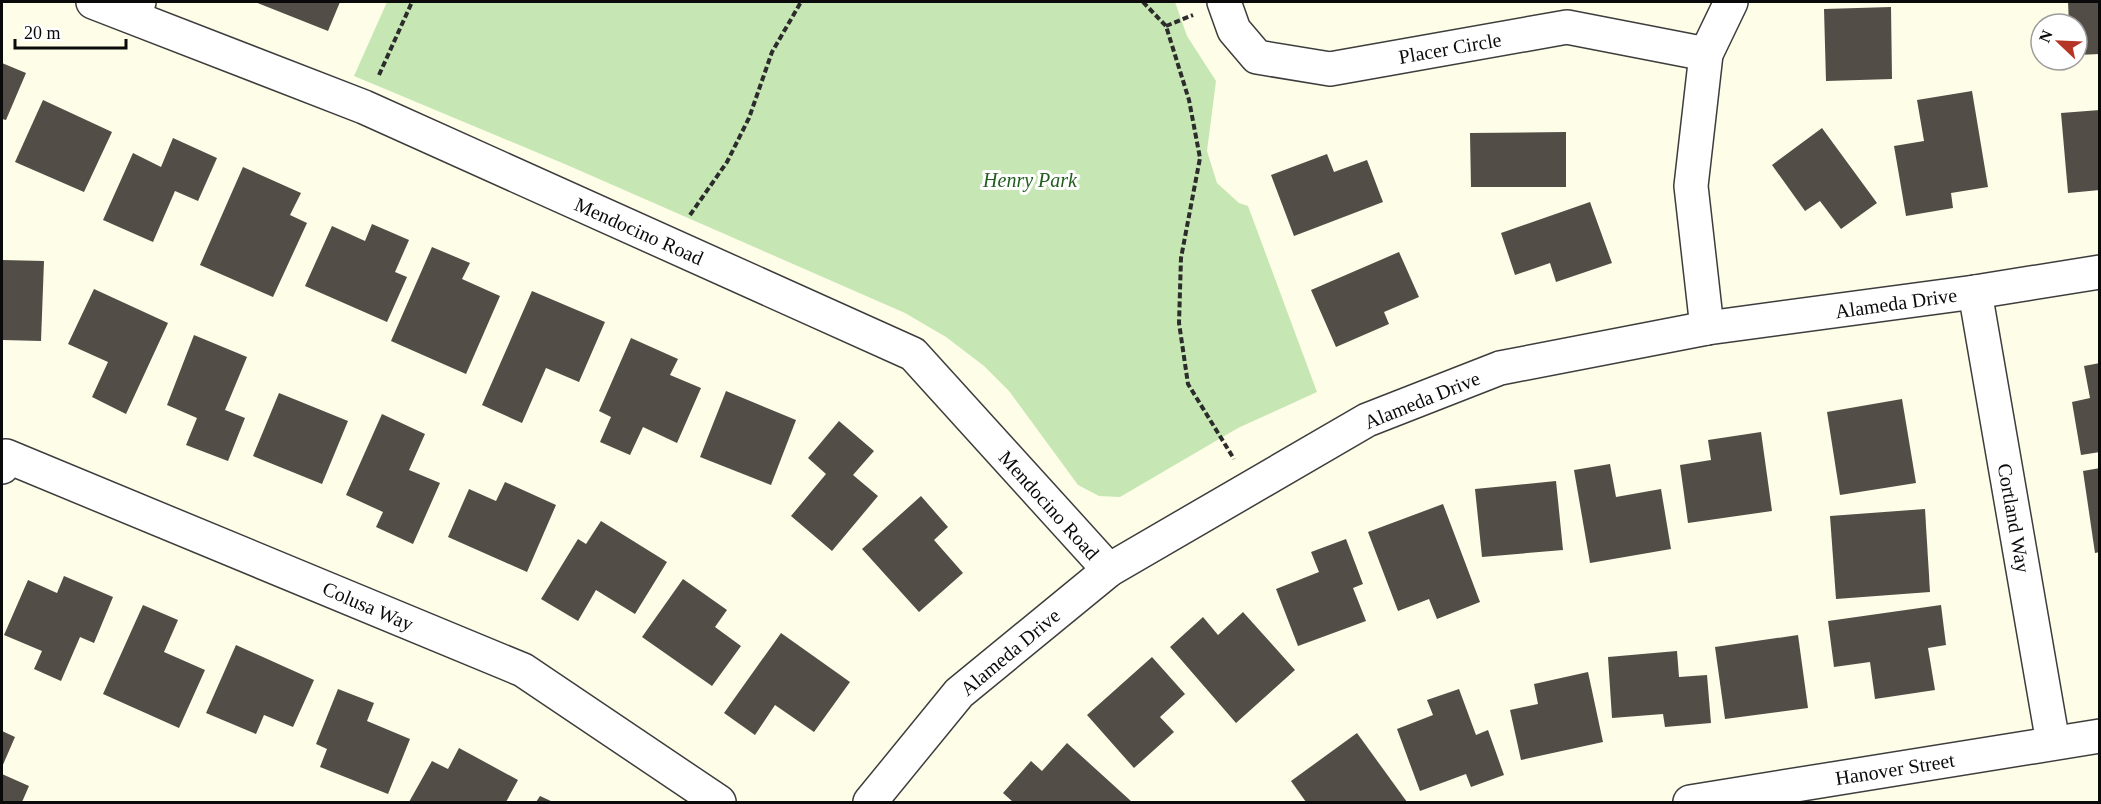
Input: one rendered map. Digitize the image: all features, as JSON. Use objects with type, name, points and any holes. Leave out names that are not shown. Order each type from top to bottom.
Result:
[{"type":"street","name":"Mendocino Road","points":[[93,2],[136,9],[364,107],[913,354],[1109,570]]},
{"type":"street","name":"Placer Circle","points":[[1224,2],[1234,30],[1257,57],[1330,69],[1567,27],[1706,54]]},
{"type":"street","points":[[1707,328],[1690,186],[1706,54],[1731,2]]},
{"type":"street","name":"Alameda Drive","points":[[870,802],[959,693],[1109,570],[1367,420],[1500,368],[1707,328],[1975,292],[2100,272]]},
{"type":"street","name":"Cortland Way","points":[[1975,292],[2053,743]]},
{"type":"street","name":"Colusa Way","points":[[2,467],[6,456],[523,670],[719,802]]},
{"type":"street","name":"Hanover Street","points":[[1690,802],[2100,736]]},
{"type":"path","points":[[364,107],[412,2]]},
{"type":"path","points":[[676,247],[698,201],[727,162],[749,118],[772,52],[801,2]]},
{"type":"path","points":[[1143,2],[1166,26],[1189,100],[1200,158],[1182,258],[1179,323],[1188,384],[1220,433],[1251,488]]},
{"type":"green space","name":"Henry Park","points":[[387,2],[1175,2],[1187,36],[1216,81],[1207,151],[1217,183],[1239,203],[1248,206],[1317,392],[1238,428],[1120,497],[1099,496],[1078,485],[1009,391],[984,366],[946,337],[905,313],[567,165],[354,76]]},
{"type":"building","points":[[255,2],[340,2],[328,31]]},
{"type":"building","points":[[2068,2],[2100,2],[2100,54],[2089,54],[2089,12],[2068,12]]},
{"type":"building","points":[[1891,7],[1892,79],[1826,81],[1824,9]]},
{"type":"building","points":[[2,63],[26,73],[6,120],[2,119]]},
{"type":"building","points":[[1972,91],[1988,187],[1951,193],[1953,208],[1906,216],[1894,146],[1924,141],[1917,100]]},
{"type":"building","points":[[43,100],[112,132],[84,192],[15,162]]},
{"type":"building","points":[[2100,110],[2100,190],[2068,193],[2061,113]]},
{"type":"building","points":[[1822,128],[1877,203],[1841,229],[1820,201],[1805,211],[1772,165]]},
{"type":"building","points":[[1566,132],[1566,187],[1471,187],[1470,133]]},
{"type":"building","points":[[173,138],[217,158],[198,201],[175,191],[153,242],[103,220],[133,153],[161,167]]},
{"type":"building","points":[[1327,154],[1334,172],[1367,160],[1383,202],[1294,236],[1271,175]]},
{"type":"building","points":[[243,167],[301,193],[290,215],[307,223],[273,297],[200,265]]},
{"type":"building","points":[[1590,202],[1612,263],[1556,282],[1550,263],[1515,275],[1501,233]]},
{"type":"building","points":[[372,224],[409,240],[395,272],[407,277],[387,322],[305,286],[332,226],[365,241]]},
{"type":"building","points":[[432,247],[470,263],[462,279],[500,296],[466,374],[391,341]]},
{"type":"building","points":[[1399,252],[1419,297],[1384,312],[1389,324],[1336,347],[1311,290]]},
{"type":"building","points":[[2,260],[44,261],[41,341],[3,340]]},
{"type":"building","points":[[94,289],[168,323],[126,414],[92,397],[108,362],[68,344]]},
{"type":"building","points":[[532,291],[605,322],[579,382],[546,368],[522,423],[482,405]]},
{"type":"building","points":[[194,335],[247,357],[225,410],[245,418],[228,461],[186,445],[197,418],[167,405]]},
{"type":"building","points":[[631,338],[678,359],[670,375],[701,388],[677,443],[643,427],[630,455],[600,442],[611,417],[599,411]]},
{"type":"building","points":[[2100,363],[2100,452],[2081,455],[2072,402],[2090,398],[2084,366]]},
{"type":"building","points":[[726,391],[796,420],[771,485],[700,457]]},
{"type":"building","points":[[279,393],[348,421],[322,484],[253,456]]},
{"type":"building","points":[[1902,399],[1916,483],[1840,495],[1827,412]]},
{"type":"building","points":[[382,414],[425,434],[409,470],[440,483],[413,544],[376,527],[383,512],[346,495]]},
{"type":"building","points":[[839,421],[874,451],[853,475],[878,496],[832,551],[791,516],[826,474],[808,458]]},
{"type":"building","points":[[1761,432],[1772,511],[1688,523],[1680,465],[1711,460],[1708,440]]},
{"type":"building","points":[[1610,464],[1616,497],[1661,489],[1671,549],[1590,563],[1574,470]]},
{"type":"building","points":[[2100,468],[2100,552],[2095,553],[2083,471]]},
{"type":"building","points":[[1556,481],[1563,550],[1482,557],[1475,489]]},
{"type":"building","points":[[505,482],[556,505],[527,572],[448,537],[469,489],[496,501]]},
{"type":"building","points":[[921,496],[948,527],[934,540],[963,573],[919,612],[862,549]]},
{"type":"building","points":[[1443,504],[1480,602],[1437,619],[1429,599],[1398,611],[1368,532]]},
{"type":"building","points":[[1925,509],[1930,592],[1836,599],[1830,516]]},
{"type":"building","points":[[601,521],[667,562],[635,614],[596,590],[578,621],[541,599],[578,539],[586,544]]},
{"type":"building","points":[[1346,539],[1363,584],[1353,588],[1366,621],[1298,646],[1276,589],[1319,572],[1311,552]]},
{"type":"building","points":[[64,576],[113,597],[94,643],[80,637],[61,681],[34,669],[42,651],[4,635],[28,580],[57,593]]},
{"type":"building","points":[[683,579],[727,610],[715,627],[741,646],[712,686],[642,637]]},
{"type":"building","points":[[143,605],[178,620],[164,652],[205,670],[179,728],[103,694]]},
{"type":"building","points":[[1941,605],[1946,645],[1928,648],[1935,690],[1875,699],[1870,662],[1834,667],[1828,621]]},
{"type":"building","points":[[1243,612],[1295,670],[1236,723],[1170,647],[1203,617],[1218,635]]},
{"type":"building","points":[[781,633],[850,682],[814,732],[775,705],[755,735],[724,713]]},
{"type":"building","points":[[1798,635],[1808,708],[1725,719],[1715,647]]},
{"type":"building","points":[[236,645],[314,680],[293,727],[264,715],[256,734],[206,713]]},
{"type":"building","points":[[1677,651],[1679,677],[1707,675],[1711,723],[1665,727],[1663,714],[1612,718],[1608,657]]},
{"type":"building","points":[[1152,657],[1185,694],[1160,717],[1174,732],[1134,768],[1087,715]]},
{"type":"building","points":[[1588,672],[1603,742],[1521,760],[1510,710],[1538,704],[1534,684]]},
{"type":"building","points":[[338,689],[374,703],[367,721],[410,739],[388,794],[320,767],[327,749],[316,744]]},
{"type":"building","points":[[1459,689],[1476,735],[1488,730],[1504,775],[1471,787],[1466,774],[1420,791],[1397,729],[1433,715],[1427,700]]},
{"type":"building","points":[[2,731],[15,737],[2,767]]},
{"type":"building","points":[[1357,733],[1407,802],[1306,802],[1291,781]]},
{"type":"building","points":[[1067,743],[1132,802],[1013,802],[1003,793],[1031,761],[1042,771]]},
{"type":"building","points":[[459,748],[518,780],[506,802],[409,802],[432,761],[448,769]]},
{"type":"building","points":[[2,774],[29,786],[22,802],[2,802]]},
{"type":"building","points":[[540,796],[553,802],[536,802]]}]
